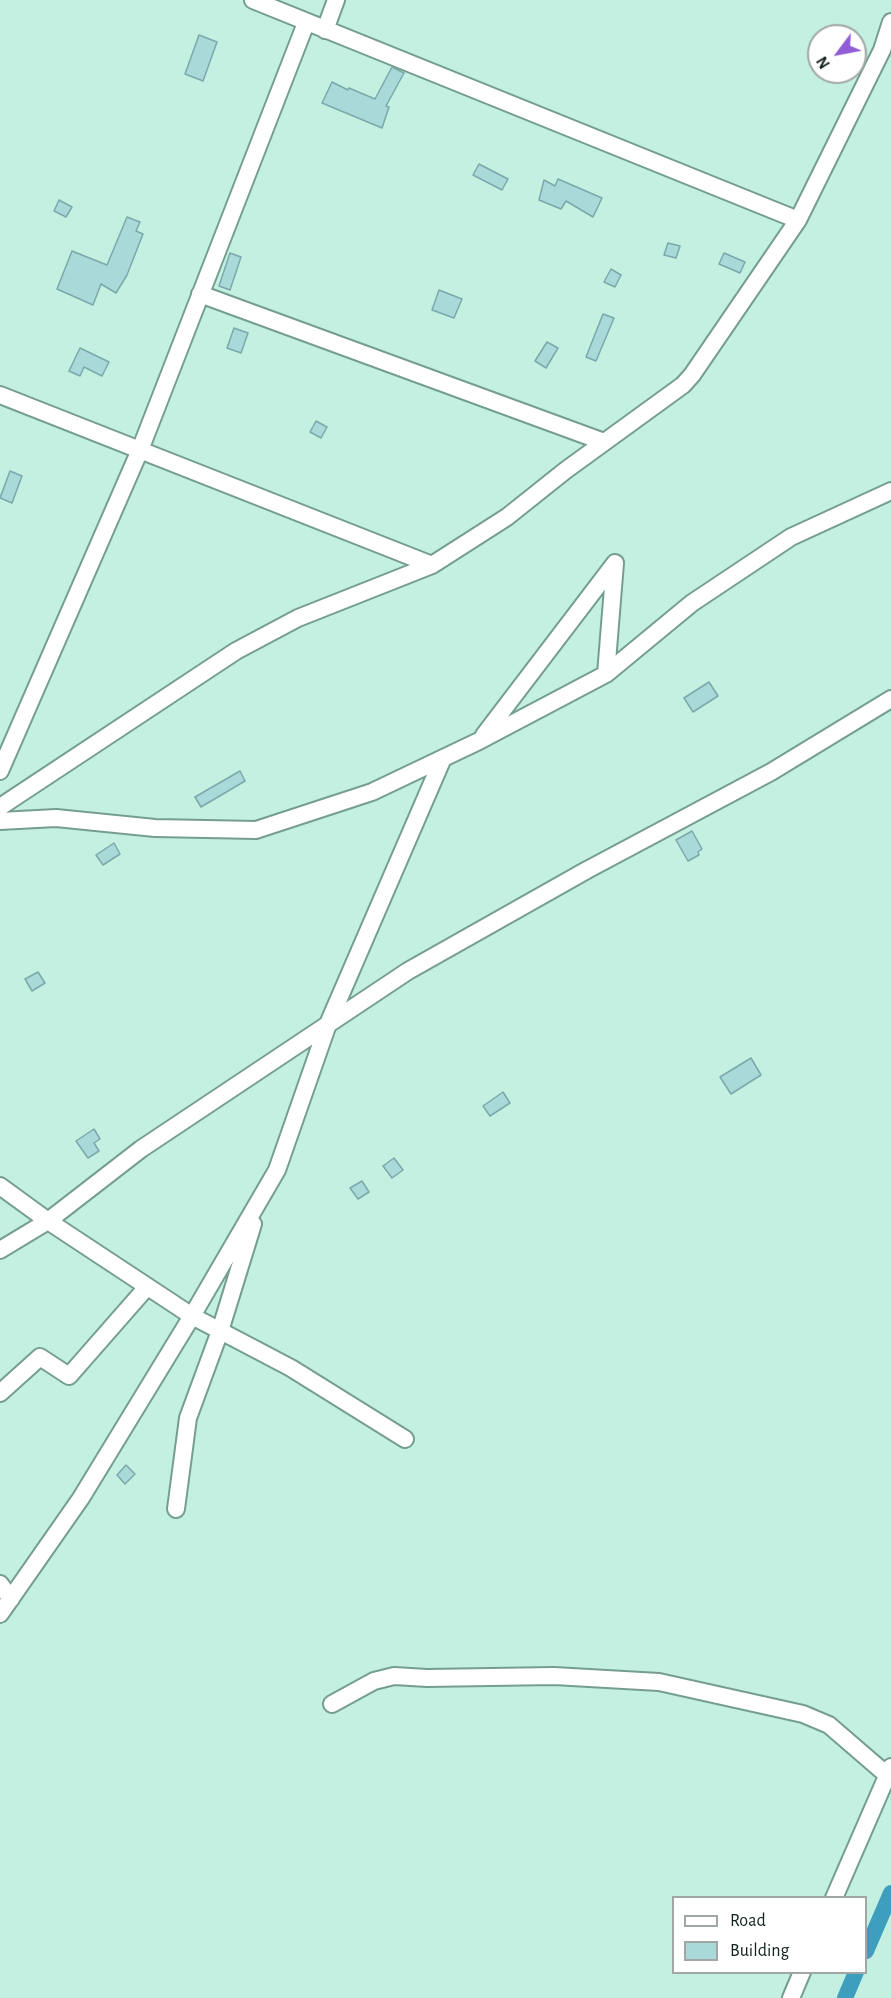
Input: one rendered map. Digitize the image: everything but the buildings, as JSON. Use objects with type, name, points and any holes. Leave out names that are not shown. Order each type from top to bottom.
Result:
[{"type":"street","points":[[253,0],[798,220]]},
{"type":"street","points":[[325,30],[336,0]]},
{"type":"street","points":[[0,771],[140,450],[306,22]]},
{"type":"street","points":[[0,807],[236,651],[298,618],[432,565],[507,517],[604,442],[683,385],[798,220],[882,50],[891,22]]},
{"type":"street","points":[[200,294],[604,442]]},
{"type":"street","points":[[0,395],[432,565]]},
{"type":"street","points":[[0,821],[56,818],[155,828],[256,830],[372,792],[479,741],[606,674],[693,603],[791,537],[891,491]]},
{"type":"street","points":[[479,741],[615,563],[606,674]]},
{"type":"street","points":[[0,1250],[48,1221],[141,1149],[408,971],[587,870],[771,772],[891,699]]},
{"type":"street","points":[[0,1614],[81,1498],[192,1317],[277,1170],[328,1024],[443,758]]},
{"type":"street","points":[[0,1186],[48,1221],[192,1317],[291,1368],[405,1439]]},
{"type":"street","points":[[176,1509],[188,1418],[220,1331],[262,1197]]},
{"type":"street","points":[[0,1393],[40,1357],[69,1376],[147,1287]]},
{"type":"street","points":[[0,1584],[11,1599]]},
{"type":"street","points":[[332,1704],[374,1681],[394,1676],[427,1678],[554,1676],[659,1682],[821,1720],[889,1771],[835,1896]]},
{"type":"street","points":[[791,1998],[801,1974]]},
{"type":"waterway","points":[[867,1949],[891,1893]]},
{"type":"waterway","points":[[845,1998],[855,1974]]}]
